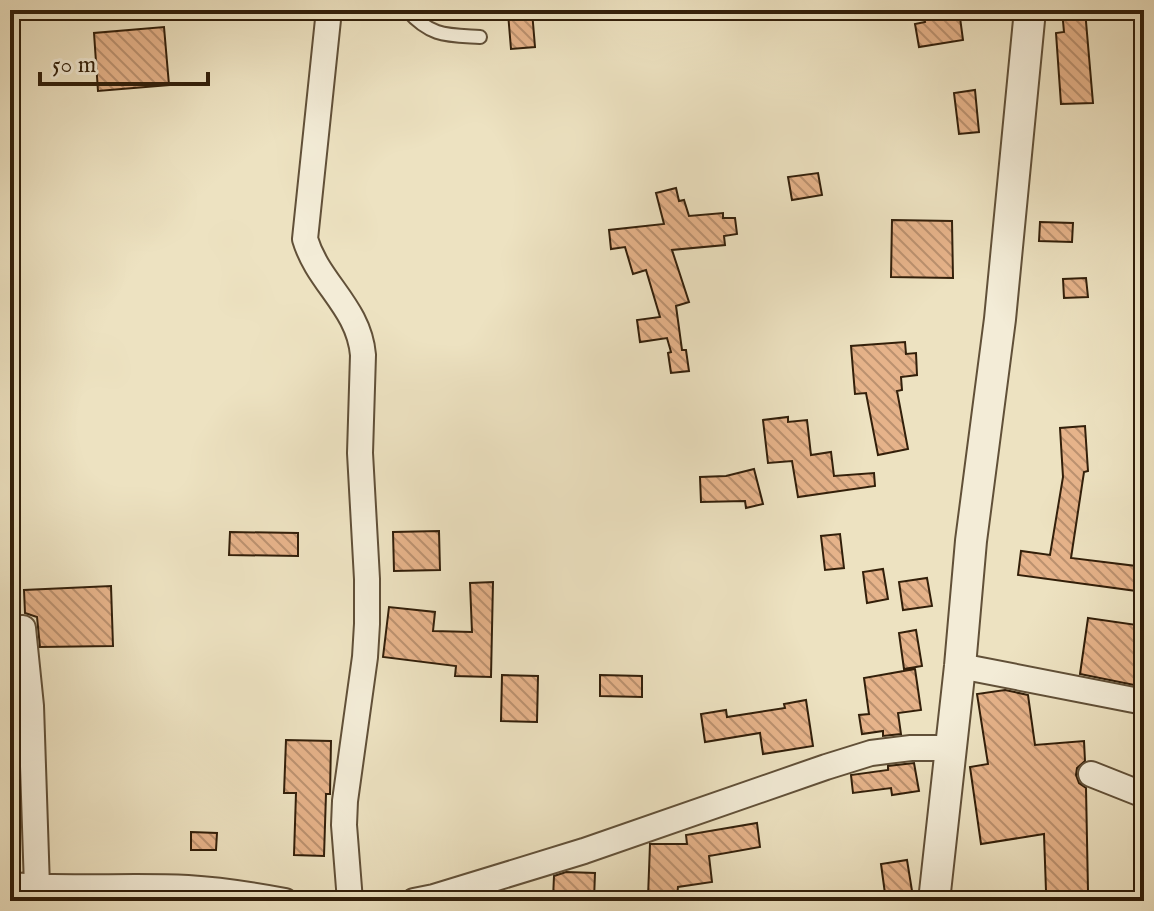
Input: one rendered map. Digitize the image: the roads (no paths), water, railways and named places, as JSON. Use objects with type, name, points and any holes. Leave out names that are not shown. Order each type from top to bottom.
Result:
[{"type":"street","points":[[329,10],[305,239],[315,264],[357,326],[362,340],[360,453],[367,624],[345,801],[350,901]]},
{"type":"street","points":[[934,901],[971,541],[998,334],[1030,10]]},
{"type":"street","points":[[23,628],[31,706],[37,887]]},
{"type":"street","points":[[960,666],[1144,702]]},
{"type":"street","points":[[414,901],[584,851],[871,753],[911,748],[951,748]]},
{"type":"street","points":[[1091,774],[1144,795]]},
{"type":"street","points":[[10,885],[187,888],[285,901]]},
{"type":"lane","points":[[407,10],[426,29],[446,35],[480,37]]}]
